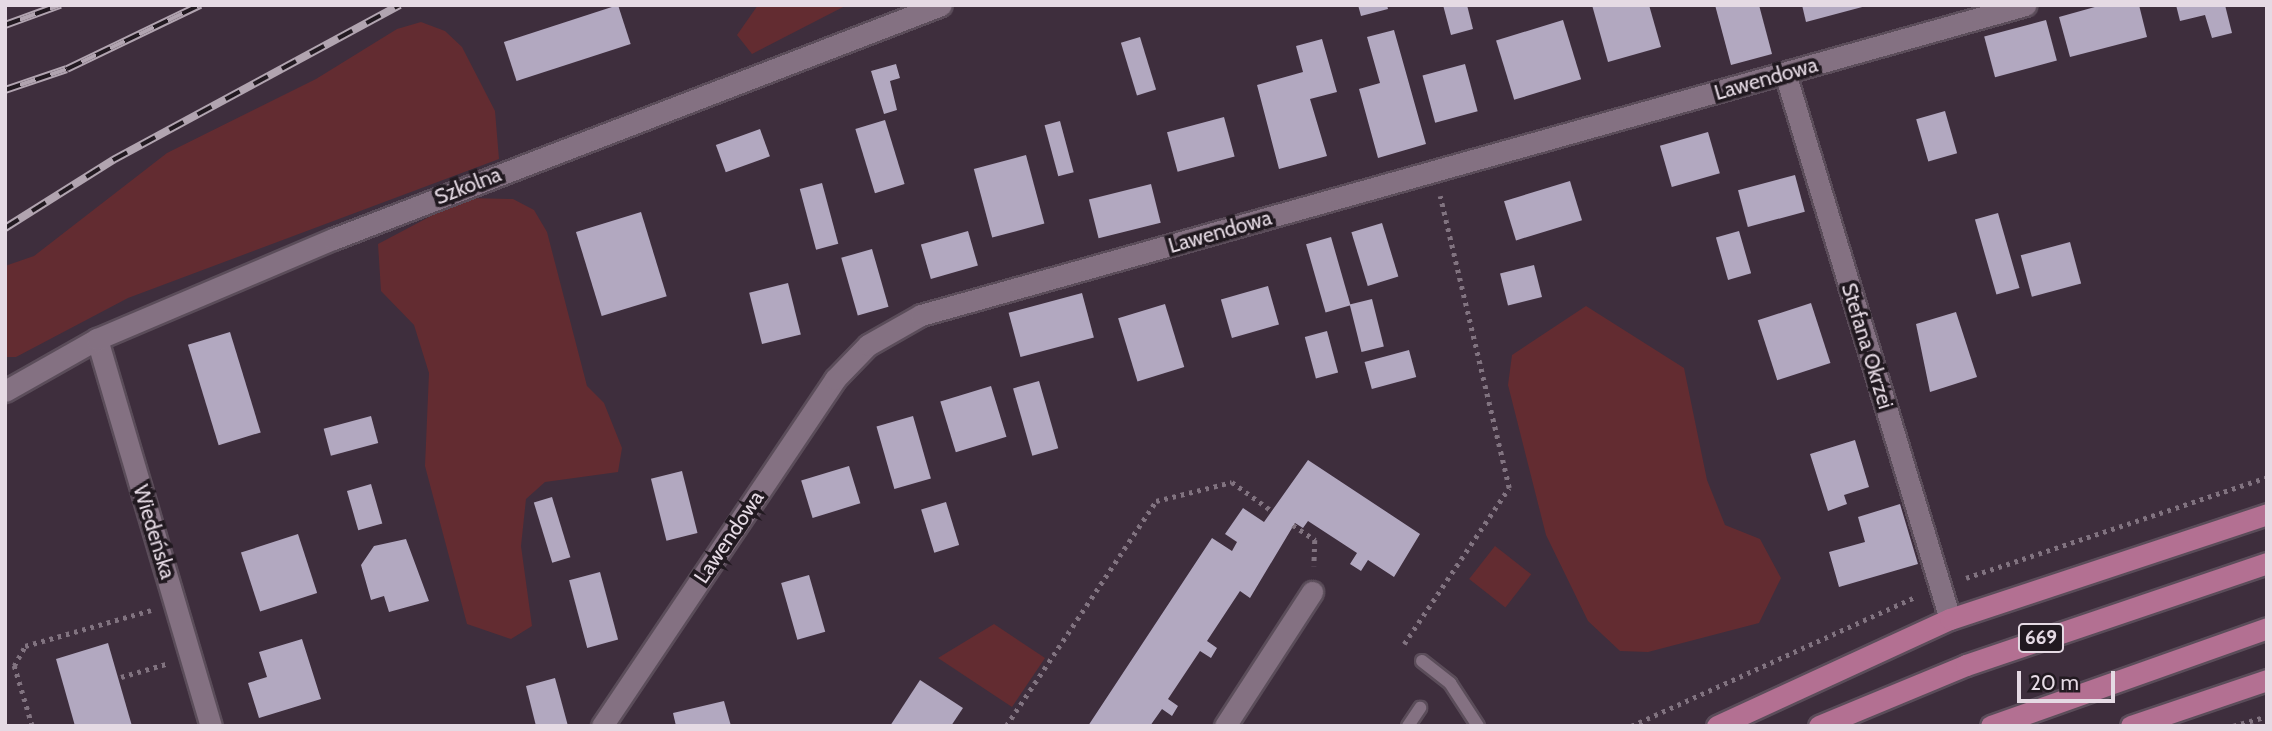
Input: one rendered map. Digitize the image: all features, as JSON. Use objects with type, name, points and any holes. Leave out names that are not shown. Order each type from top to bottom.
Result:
[{"type":"main road","points":[[1717,726],[1950,619],[2267,514]]},
{"type":"main road","name":"669","points":[[1819,726],[1966,665],[2267,563]]},
{"type":"main road","points":[[1991,726],[2267,628]]},
{"type":"main road","points":[[2131,726],[2267,680]]},
{"type":"street","name":"Szkolna","points":[[5,391],[97,339],[333,239],[941,5]]},
{"type":"street","name":"Lawendowa","points":[[603,726],[835,379],[868,345],[921,315],[2025,5]]},
{"type":"street","name":"Stefana Okrzei","points":[[1785,74],[1950,619]]},
{"type":"street","name":"Wiedeńska","points":[[97,339],[211,726]]},
{"type":"street","points":[[1225,726],[1312,592]]},
{"type":"lane","points":[[1422,661],[1450,683],[1478,726]]},
{"type":"lane","points":[[1408,726],[1420,708]]},
{"type":"path","points":[[1402,647],[1509,488],[1434,172]]},
{"type":"path","points":[[1006,726],[1156,500],[1232,482],[1272,511]]},
{"type":"path","points":[[1293,525],[1315,540],[1312,592]]},
{"type":"path","points":[[32,726],[14,666],[25,646],[175,603]]},
{"type":"path","points":[[121,677],[191,656]]},
{"type":"path","points":[[2232,726],[2267,716]]},
{"type":"shaded area","points":[[758,5],[847,5],[752,54],[737,35]]},
{"type":"shaded area","points":[[421,22],[445,31],[462,47],[495,111],[499,159],[128,298],[16,357],[5,357],[5,266],[34,256],[167,153],[316,79],[397,29]]},
{"type":"shaded area","points":[[465,198],[513,199],[534,210],[547,232],[587,386],[604,403],[622,448],[618,472],[545,482],[526,499],[521,546],[532,626],[511,639],[467,624],[425,466],[429,373],[414,325],[381,291],[378,244]]},
{"type":"shaded area","points":[[1586,306],[1684,368],[1707,480],[1725,525],[1760,539],[1781,578],[1759,623],[1648,652],[1620,651],[1588,621],[1546,535],[1508,385],[1512,355]]},
{"type":"shaded area","points":[[1495,546],[1531,574],[1505,607],[1469,579]]},
{"type":"shaded area","points":[[994,624],[1045,658],[1012,707],[938,658]]},
{"type":"building","points":[[618,5],[631,44],[517,81],[504,42]]},
{"type":"building","points":[[1358,5],[1387,5],[1388,9],[1361,16]]},
{"type":"building","points":[[1443,5],[1467,5],[1473,29],[1451,35]]},
{"type":"building","points":[[1592,5],[1649,5],[1661,47],[1608,62]]},
{"type":"building","points":[[1715,5],[1759,5],[1772,54],[1731,65]]},
{"type":"building","points":[[1802,5],[1866,5],[1866,6],[1806,22]]},
{"type":"building","points":[[2102,5],[2139,5],[2147,37],[2070,57],[2059,17]]},
{"type":"building","points":[[2176,5],[2225,5],[2232,33],[2212,38],[2205,15],[2180,21]]},
{"type":"building","points":[[1563,20],[1581,79],[1514,100],[1496,40]]},
{"type":"building","points":[[2046,20],[2057,61],[1995,77],[1984,37]]},
{"type":"building","points":[[1394,30],[1426,144],[1378,158],[1359,89],[1380,83],[1367,37]]},
{"type":"building","points":[[1140,37],[1156,90],[1137,95],[1121,43]]},
{"type":"building","points":[[1322,39],[1337,92],[1310,99],[1327,156],[1279,169],[1257,85],[1303,72],[1296,46]]},
{"type":"building","points":[[896,64],[900,78],[890,81],[897,110],[884,114],[871,71]]},
{"type":"building","points":[[1465,64],[1478,111],[1435,123],[1422,75]]},
{"type":"building","points":[[1945,111],[1957,153],[1928,162],[1916,119]]},
{"type":"building","points":[[1224,117],[1235,157],[1178,172],[1167,132]]},
{"type":"building","points":[[885,120],[905,184],[875,193],[855,129]]},
{"type":"building","points":[[1060,121],[1074,172],[1058,176],[1045,125]]},
{"type":"building","points":[[760,129],[770,156],[726,172],[716,145]]},
{"type":"building","points":[[1708,132],[1720,173],[1672,187],[1660,146]]},
{"type":"building","points":[[1026,155],[1044,224],[992,238],[974,169]]},
{"type":"building","points":[[1795,175],[1805,212],[1748,227],[1738,190]]},
{"type":"building","points":[[1570,181],[1582,220],[1516,240],[1504,201]]},
{"type":"building","points":[[822,183],[838,244],[816,250],[800,189]]},
{"type":"building","points":[[1151,184],[1161,223],[1099,238],[1089,199]]},
{"type":"building","points":[[641,212],[667,296],[602,316],[576,232]]},
{"type":"building","points":[[1998,213],[2019,288],[1996,295],[1975,220]]},
{"type":"building","points":[[1382,223],[1398,277],[1368,286],[1351,232]]},
{"type":"building","points":[[968,231],[978,266],[931,279],[921,245]]},
{"type":"building","points":[[1739,231],[1751,273],[1728,280],[1716,238]]},
{"type":"building","points":[[1331,237],[1351,305],[1326,312],[1306,244]]},
{"type":"building","points":[[2070,242],[2081,284],[2032,297],[2021,255]]},
{"type":"building","points":[[872,249],[889,307],[858,315],[841,258]]},
{"type":"building","points":[[1534,265],[1542,297],[1508,305],[1500,273]]},
{"type":"building","points":[[788,283],[801,334],[762,344],[749,293]]},
{"type":"building","points":[[1268,286],[1279,324],[1232,338],[1221,300]]},
{"type":"building","points":[[1082,293],[1094,337],[1020,357],[1009,313]]},
{"type":"building","points":[[1372,299],[1384,347],[1362,352],[1350,305]]},
{"type":"building","points":[[1811,303],[1830,363],[1777,380],[1758,320]]},
{"type":"building","points":[[1165,304],[1184,367],[1137,381],[1118,318]]},
{"type":"building","points":[[1956,312],[1977,377],[1930,392],[1916,324]]},
{"type":"building","points":[[1327,331],[1338,373],[1316,378],[1305,337]]},
{"type":"building","points":[[230,332],[261,432],[219,445],[188,345]]},
{"type":"building","points":[[1409,350],[1416,377],[1372,389],[1365,362]]},
{"type":"building","points":[[1039,381],[1058,448],[1032,456],[1013,388]]},
{"type":"building","points":[[991,386],[1006,437],[956,452],[940,401]]},
{"type":"building","points":[[371,416],[378,443],[331,456],[324,429]]},
{"type":"building","points":[[913,416],[931,478],[894,489],[876,426]]},
{"type":"building","points":[[1855,440],[1869,487],[1844,495],[1847,504],[1828,511],[1810,454]]},
{"type":"building","points":[[1308,460],[1420,534],[1394,577],[1368,560],[1361,571],[1350,564],[1357,553],[1308,521],[1303,528],[1295,523],[1250,598],[1240,591],[1207,641],[1217,648],[1211,658],[1200,651],[1168,699],[1178,706],[1172,716],[1162,709],[1150,726],[1088,726],[1212,538],[1232,551],[1237,542],[1225,534],[1243,508],[1264,522]]},
{"type":"building","points":[[849,466],[860,503],[813,518],[801,481]]},
{"type":"building","points":[[682,471],[697,533],[666,541],[651,479]]},
{"type":"building","points":[[371,484],[382,523],[358,530],[347,491]]},
{"type":"building","points":[[552,497],[570,557],[552,563],[534,503]]},
{"type":"building","points":[[946,502],[959,545],[934,553],[921,510]]},
{"type":"building","points":[[1900,504],[1918,564],[1839,587],[1829,552],[1865,542],[1858,517]]},
{"type":"building","points":[[298,534],[317,593],[260,612],[241,553]]},
{"type":"building","points":[[406,539],[429,601],[389,612],[384,596],[371,600],[361,565],[374,546]]},
{"type":"building","points":[[600,572],[618,640],[587,648],[569,580]]},
{"type":"building","points":[[809,575],[825,632],[797,640],[781,583]]},
{"type":"building","points":[[302,639],[321,699],[259,718],[248,683],[267,677],[259,652]]},
{"type":"building","points":[[108,643],[132,726],[75,726],[56,659]]},
{"type":"building","points":[[555,678],[568,726],[536,726],[526,686]]},
{"type":"building","points":[[920,680],[963,708],[951,726],[890,726]]},
{"type":"building","points":[[724,701],[731,726],[676,726],[673,713]]},
{"type":"railway","points":[[5,25],[60,5]]},
{"type":"railway","points":[[5,90],[67,69],[200,5]]},
{"type":"railway","points":[[5,228],[113,160],[400,5]]}]
